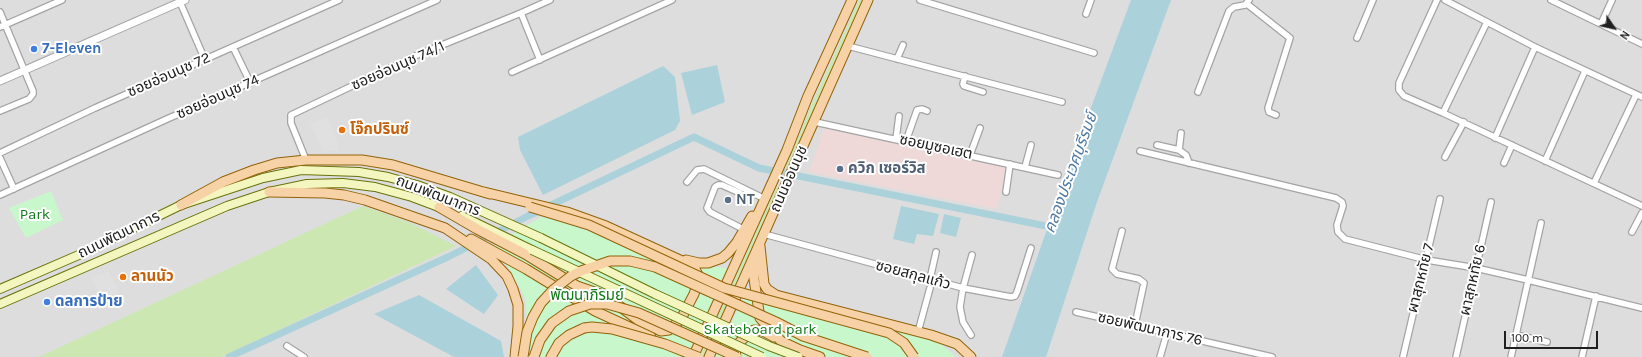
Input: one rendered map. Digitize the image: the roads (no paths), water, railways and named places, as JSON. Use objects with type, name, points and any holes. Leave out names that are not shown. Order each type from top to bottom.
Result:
[{"type":"main road","name":"ถนนอ่อนนุช","points":[[693,357],[702,334],[771,186],[808,96],[852,0]]},
{"type":"main road","name":"ถนนอ่อนนุช","points":[[709,357],[784,192],[868,0]]},
{"type":"main road","points":[[182,205],[223,182],[277,163],[306,160],[362,160],[393,165],[532,205],[567,212],[606,226],[668,253],[694,262],[708,263],[715,261],[728,253],[737,242],[743,229],[764,200]]},
{"type":"main road","name":"ถนนพัฒนาการ","points":[[0,289],[81,254],[182,205],[263,178],[301,170],[359,172],[417,184],[450,197],[541,238],[662,297],[769,346],[798,357]]},
{"type":"main road","name":"ถนนพัฒนาการ","points":[[0,304],[227,206],[270,192],[307,184],[343,183],[375,187],[439,206]]},
{"type":"main road","points":[[270,192],[325,193],[344,195],[365,200],[450,231],[595,311],[665,344],[698,357]]},
{"type":"main road","points":[[532,205],[589,225],[724,288],[889,333],[904,343],[914,357]]},
{"type":"main road","points":[[439,206],[503,239],[532,250],[762,357]]},
{"type":"main road","points":[[762,238],[764,284],[770,292],[776,295],[939,338],[957,344],[971,357]]},
{"type":"main road","points":[[503,239],[577,286],[606,296],[638,320],[661,331],[669,330],[681,318],[694,294],[698,282],[698,275],[695,268],[668,253]]},
{"type":"main road","points":[[484,250],[501,268],[513,289],[519,313],[515,357]]},
{"type":"main road","points":[[754,256],[754,279],[760,318],[781,341]]},
{"type":"main road","points":[[523,357],[527,332],[541,303],[553,290],[571,276],[581,270],[610,261],[630,261],[655,267],[776,322],[803,336],[867,357]]},
{"type":"main road","points":[[534,357],[540,340],[552,323],[569,311],[590,304],[602,304],[638,313],[736,357]]},
{"type":"main road","points":[[551,357],[559,343],[569,335],[584,328],[592,327],[612,329],[665,344]]},
{"type":"main road","points":[[736,357],[735,350],[738,344],[749,332],[754,330],[762,331],[800,350],[820,357]]},
{"type":"main road","points":[[686,357],[702,334]]},
{"type":"main road","points":[[939,338],[962,357]]},
{"type":"street","points":[[3,26],[62,0]]},
{"type":"street","name":"ซอยอ่อนนุช 72","points":[[0,153],[338,0]]},
{"type":"street","name":"ซอยอ่อนนุช 74","points":[[0,195],[250,82],[437,0]]},
{"type":"street","name":"ซอยอ่อนนุช 74/1","points":[[306,160],[291,123],[291,115],[415,56],[550,0]]},
{"type":"street","points":[[512,72],[672,0]]},
{"type":"street","points":[[920,0],[1094,53]]},
{"type":"street","points":[[1086,14],[1091,0]]},
{"type":"street","points":[[1357,38],[1373,0]]},
{"type":"street","points":[[1437,0],[1398,83],[1399,90],[1404,96],[1443,112],[1495,138],[1642,206]]},
{"type":"street","points":[[1445,0],[1535,47],[1639,96],[1594,183]]},
{"type":"street","points":[[1551,0],[1642,44]]},
{"type":"street","points":[[1601,24],[1612,0]]},
{"type":"street","points":[[0,81],[182,1],[205,60]]},
{"type":"street","points":[[1198,92],[1229,11],[1234,7],[1240,7],[1248,2],[1290,38],[1267,111],[1276,115]]},
{"type":"street","points":[[0,12],[3,26],[25,70],[33,91],[32,97],[0,111]]},
{"type":"street","points":[[521,13],[540,60]]},
{"type":"street","points":[[1443,112],[1487,22]]},
{"type":"street","points":[[897,58],[903,45]]},
{"type":"street","points":[[848,46],[1062,102]]},
{"type":"street","points":[[233,47],[250,82]]},
{"type":"street","points":[[1495,138],[1535,47]]},
{"type":"street","points":[[1545,161],[1585,71]]},
{"type":"street","points":[[965,76],[964,86],[983,92]]},
{"type":"street","points":[[906,141],[917,110],[926,110]]},
{"type":"street","points":[[896,139],[899,116]]},
{"type":"street","name":"ซอยมูซอเฮต","points":[[815,122],[1058,175]]},
{"type":"street","points":[[1445,157],[1464,122]]},
{"type":"street","points":[[970,155],[980,128]]},
{"type":"street","points":[[1179,150],[1181,133]]},
{"type":"street","points":[[1157,144],[1179,150],[1186,155],[1189,163]]},
{"type":"street","points":[[1026,167],[1031,145]]},
{"type":"street","points":[[1504,163],[1512,145]]},
{"type":"street","points":[[1140,151],[1336,198],[1342,202],[1343,206],[1337,225],[1338,232],[1345,239],[1427,260],[1476,268],[1642,308]]},
{"type":"street","points":[[0,158],[14,189]]},
{"type":"street","points":[[1006,192],[1010,164]]},
{"type":"street","points":[[687,182],[697,170],[704,169],[764,200]]},
{"type":"street","points":[[740,193],[722,185],[718,185],[715,187],[707,208],[710,212],[743,229]]},
{"type":"street","name":"ผาสุกหทัย 7","points":[[1403,357],[1412,313],[1427,260],[1440,199]]},
{"type":"street","name":"ผาสุกหทัย 6","points":[[1456,357],[1491,202]]},
{"type":"street","points":[[1632,232],[1642,213]]},
{"type":"street","points":[[1511,357],[1540,223]]},
{"type":"street","points":[[1122,231],[1112,270],[1117,274],[1139,279],[1144,283],[1135,325]]},
{"type":"street","name":"ซอยสกุลแก้ว","points":[[762,238],[963,288],[1011,297],[1014,296],[1031,248]]},
{"type":"street","points":[[930,279],[936,252]]},
{"type":"street","points":[[971,335],[960,313],[963,288],[972,256]]},
{"type":"street","points":[[918,332],[930,288]]},
{"type":"street","points":[[1582,357],[1596,296]]},
{"type":"street","name":"ซอยพัฒนาการ 76","points":[[1076,312],[1272,357]]},
{"type":"street","points":[[1160,357],[1167,333]]},
{"type":"street","points":[[1516,335],[1547,342]]},
{"type":"street","points":[[287,346],[304,357]]},
{"type":"water","name":"คลองประเวศบุรีรมย์","points":[[1131,0],[1171,0],[1097,202],[1046,357],[1002,357],[1069,167]]},
{"type":"water","points":[[717,65],[725,102],[692,115],[681,73]]},
{"type":"water","points":[[663,66],[675,77],[680,121],[675,130],[543,195],[520,150],[518,137]]},
{"type":"water","points":[[901,206],[939,214],[933,236],[917,234],[914,244],[893,239]]},
{"type":"water","points":[[944,214],[961,218],[956,237],[940,233]]},
{"type":"water","points":[[476,265],[498,295],[484,314],[446,289]]},
{"type":"water","points":[[419,295],[501,341],[504,357],[454,357],[374,314]]},
{"type":"waterway","name":"คลองประเวศบุรีรมย์","points":[[229,357],[450,256],[528,216],[694,137],[759,168],[1056,228]]},
{"type":"place","name":"7-Eleven","points":[[34,49]]},
{"type":"place","name":"โจ๊กปรินซ์","points":[[342,130]]},
{"type":"place","name":"ควิก เซอร์วิส","points":[[840,169]]},
{"type":"place","name":"NT","points":[[728,200]]},
{"type":"place","name":"ลานนัว","points":[[123,277]]},
{"type":"place","name":"ดลการป้าย","points":[[47,302]]},
{"type":"park label","name":"Park","points":[[35,215]]},
{"type":"park label","name":"พัฒนาภิรมย์","points":[[587,296]]},
{"type":"park label","name":"Skateboard park","points":[[760,330]]}]
